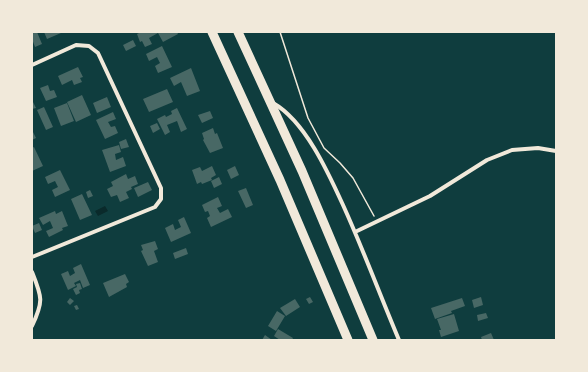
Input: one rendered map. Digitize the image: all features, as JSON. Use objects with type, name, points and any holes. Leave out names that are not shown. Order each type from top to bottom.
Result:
[{"type":"main road","points":[[212,32],[280,180],[348,340]]},
{"type":"main road","points":[[238,32],[302,172],[372,340]]},
{"type":"street","points":[[32,65],[76,46],[89,46],[98,53],[162,188],[161,199],[155,207],[32,257]]},
{"type":"street","points":[[270,101],[287,113],[312,144],[330,176],[355,232],[398,340]]},
{"type":"street","points":[[355,232],[430,196],[487,160],[512,150],[538,148],[556,152]]},
{"type":"street","points":[[32,272],[40,293],[40,304],[32,326]]},
{"type":"path","points":[[280,32],[308,118],[324,148],[354,178],[377,222]]},
{"type":"water","points":[[105,206],[108,211],[98,216],[95,211]]},
{"type":"building","points":[[32,32],[37,32],[42,44],[35,47],[32,39]]},
{"type":"building","points":[[44,32],[60,32],[61,33],[47,39]]},
{"type":"building","points":[[141,32],[177,32],[178,34],[163,42],[158,33],[149,38],[152,44],[145,47],[142,41],[140,42],[137,34]]},
{"type":"building","points":[[133,40],[136,46],[126,51],[123,45]]},
{"type":"building","points":[[162,46],[172,67],[158,73],[155,66],[160,63],[157,57],[149,61],[146,54]]},
{"type":"building","points":[[78,67],[83,77],[80,78],[82,82],[74,85],[72,80],[62,85],[58,76]]},
{"type":"building","points":[[191,68],[200,91],[187,96],[181,82],[174,86],[170,78]]},
{"type":"building","points":[[48,85],[50,91],[54,90],[57,97],[46,101],[40,88]]},
{"type":"building","points":[[167,89],[173,102],[149,112],[143,99]]},
{"type":"building","points":[[82,95],[91,115],[76,122],[67,102]]},
{"type":"building","points":[[107,97],[111,107],[97,113],[93,103]]},
{"type":"building","points":[[32,100],[36,108],[32,109]]},
{"type":"building","points":[[67,103],[74,121],[61,126],[54,108]]},
{"type":"building","points":[[44,107],[53,127],[46,130],[37,110]]},
{"type":"building","points":[[177,108],[187,129],[181,132],[177,121],[167,125],[170,132],[165,135],[157,119],[165,115],[166,117],[172,114],[171,111]]},
{"type":"building","points":[[210,111],[213,118],[202,123],[198,115]]},
{"type":"building","points":[[113,112],[116,119],[108,122],[111,127],[115,126],[118,133],[105,139],[96,120]]},
{"type":"building","points":[[157,123],[160,129],[153,133],[150,126]]},
{"type":"building","points":[[213,128],[215,134],[217,133],[223,148],[210,153],[203,140],[202,133]]},
{"type":"building","points":[[32,130],[36,138],[32,140]]},
{"type":"building","points":[[126,139],[129,147],[121,149],[119,142]]},
{"type":"building","points":[[119,145],[121,152],[115,154],[116,160],[123,157],[126,166],[110,172],[102,150]]},
{"type":"building","points":[[34,147],[43,166],[32,171],[32,148]]},
{"type":"building","points":[[212,166],[216,175],[211,178],[212,180],[202,184],[201,182],[197,184],[192,170],[200,167],[202,171]]},
{"type":"building","points":[[235,166],[239,175],[231,179],[227,170]]},
{"type":"building","points":[[60,170],[70,190],[55,197],[52,190],[58,187],[55,181],[48,184],[45,177]]},
{"type":"building","points":[[126,174],[128,179],[135,176],[138,184],[131,187],[132,189],[126,192],[129,198],[120,202],[117,195],[111,197],[107,189],[113,186],[111,182]]},
{"type":"building","points":[[219,177],[222,184],[214,188],[211,181]]},
{"type":"building","points":[[148,182],[152,190],[138,197],[134,188]]},
{"type":"building","points":[[246,188],[253,205],[246,208],[238,191]]},
{"type":"building","points":[[90,190],[93,196],[88,198],[86,192]]},
{"type":"building","points":[[82,194],[92,215],[80,220],[71,199]]},
{"type":"building","points":[[218,197],[222,206],[217,208],[220,213],[228,209],[232,217],[211,227],[207,218],[210,216],[208,211],[205,212],[202,205]]},
{"type":"building","points":[[55,211],[56,214],[62,211],[68,226],[62,228],[63,230],[49,237],[46,231],[53,228],[50,221],[43,225],[39,218]]},
{"type":"building","points":[[184,217],[191,233],[171,242],[165,228],[173,224],[175,230],[181,227],[178,220]]},
{"type":"building","points":[[39,223],[42,230],[35,233],[32,226]]},
{"type":"building","points":[[155,241],[158,249],[154,251],[158,262],[148,266],[141,251],[143,250],[141,245]]},
{"type":"building","points":[[186,248],[188,254],[175,259],[173,253]]},
{"type":"building","points":[[81,264],[90,285],[83,288],[80,280],[74,283],[76,286],[68,290],[61,274],[68,271],[70,276],[75,273],[73,268]]},
{"type":"building","points":[[125,274],[129,282],[126,284],[127,287],[109,297],[103,283]]},
{"type":"building","points":[[80,283],[82,289],[79,290],[80,293],[76,295],[73,289],[77,287],[76,284]]},
{"type":"building","points":[[310,297],[313,302],[309,304],[306,299]]},
{"type":"building","points":[[481,297],[483,305],[474,308],[472,300]]},
{"type":"building","points":[[70,298],[74,301],[70,305],[67,302]]},
{"type":"building","points":[[462,298],[465,306],[451,311],[452,313],[435,319],[431,308]]},
{"type":"building","points":[[295,299],[300,307],[286,316],[280,308]]},
{"type":"building","points":[[77,305],[79,309],[76,310],[74,306]]},
{"type":"building","points":[[277,311],[285,316],[276,331],[268,326]]},
{"type":"building","points":[[486,313],[488,318],[478,321],[477,315]]},
{"type":"building","points":[[454,314],[459,331],[441,337],[439,330],[441,330],[437,319]]},
{"type":"building","points":[[278,329],[293,338],[292,340],[280,340],[274,336]]},
{"type":"building","points":[[491,333],[494,340],[482,340],[481,337]]},
{"type":"building","points":[[265,335],[272,340],[262,340]]}]
